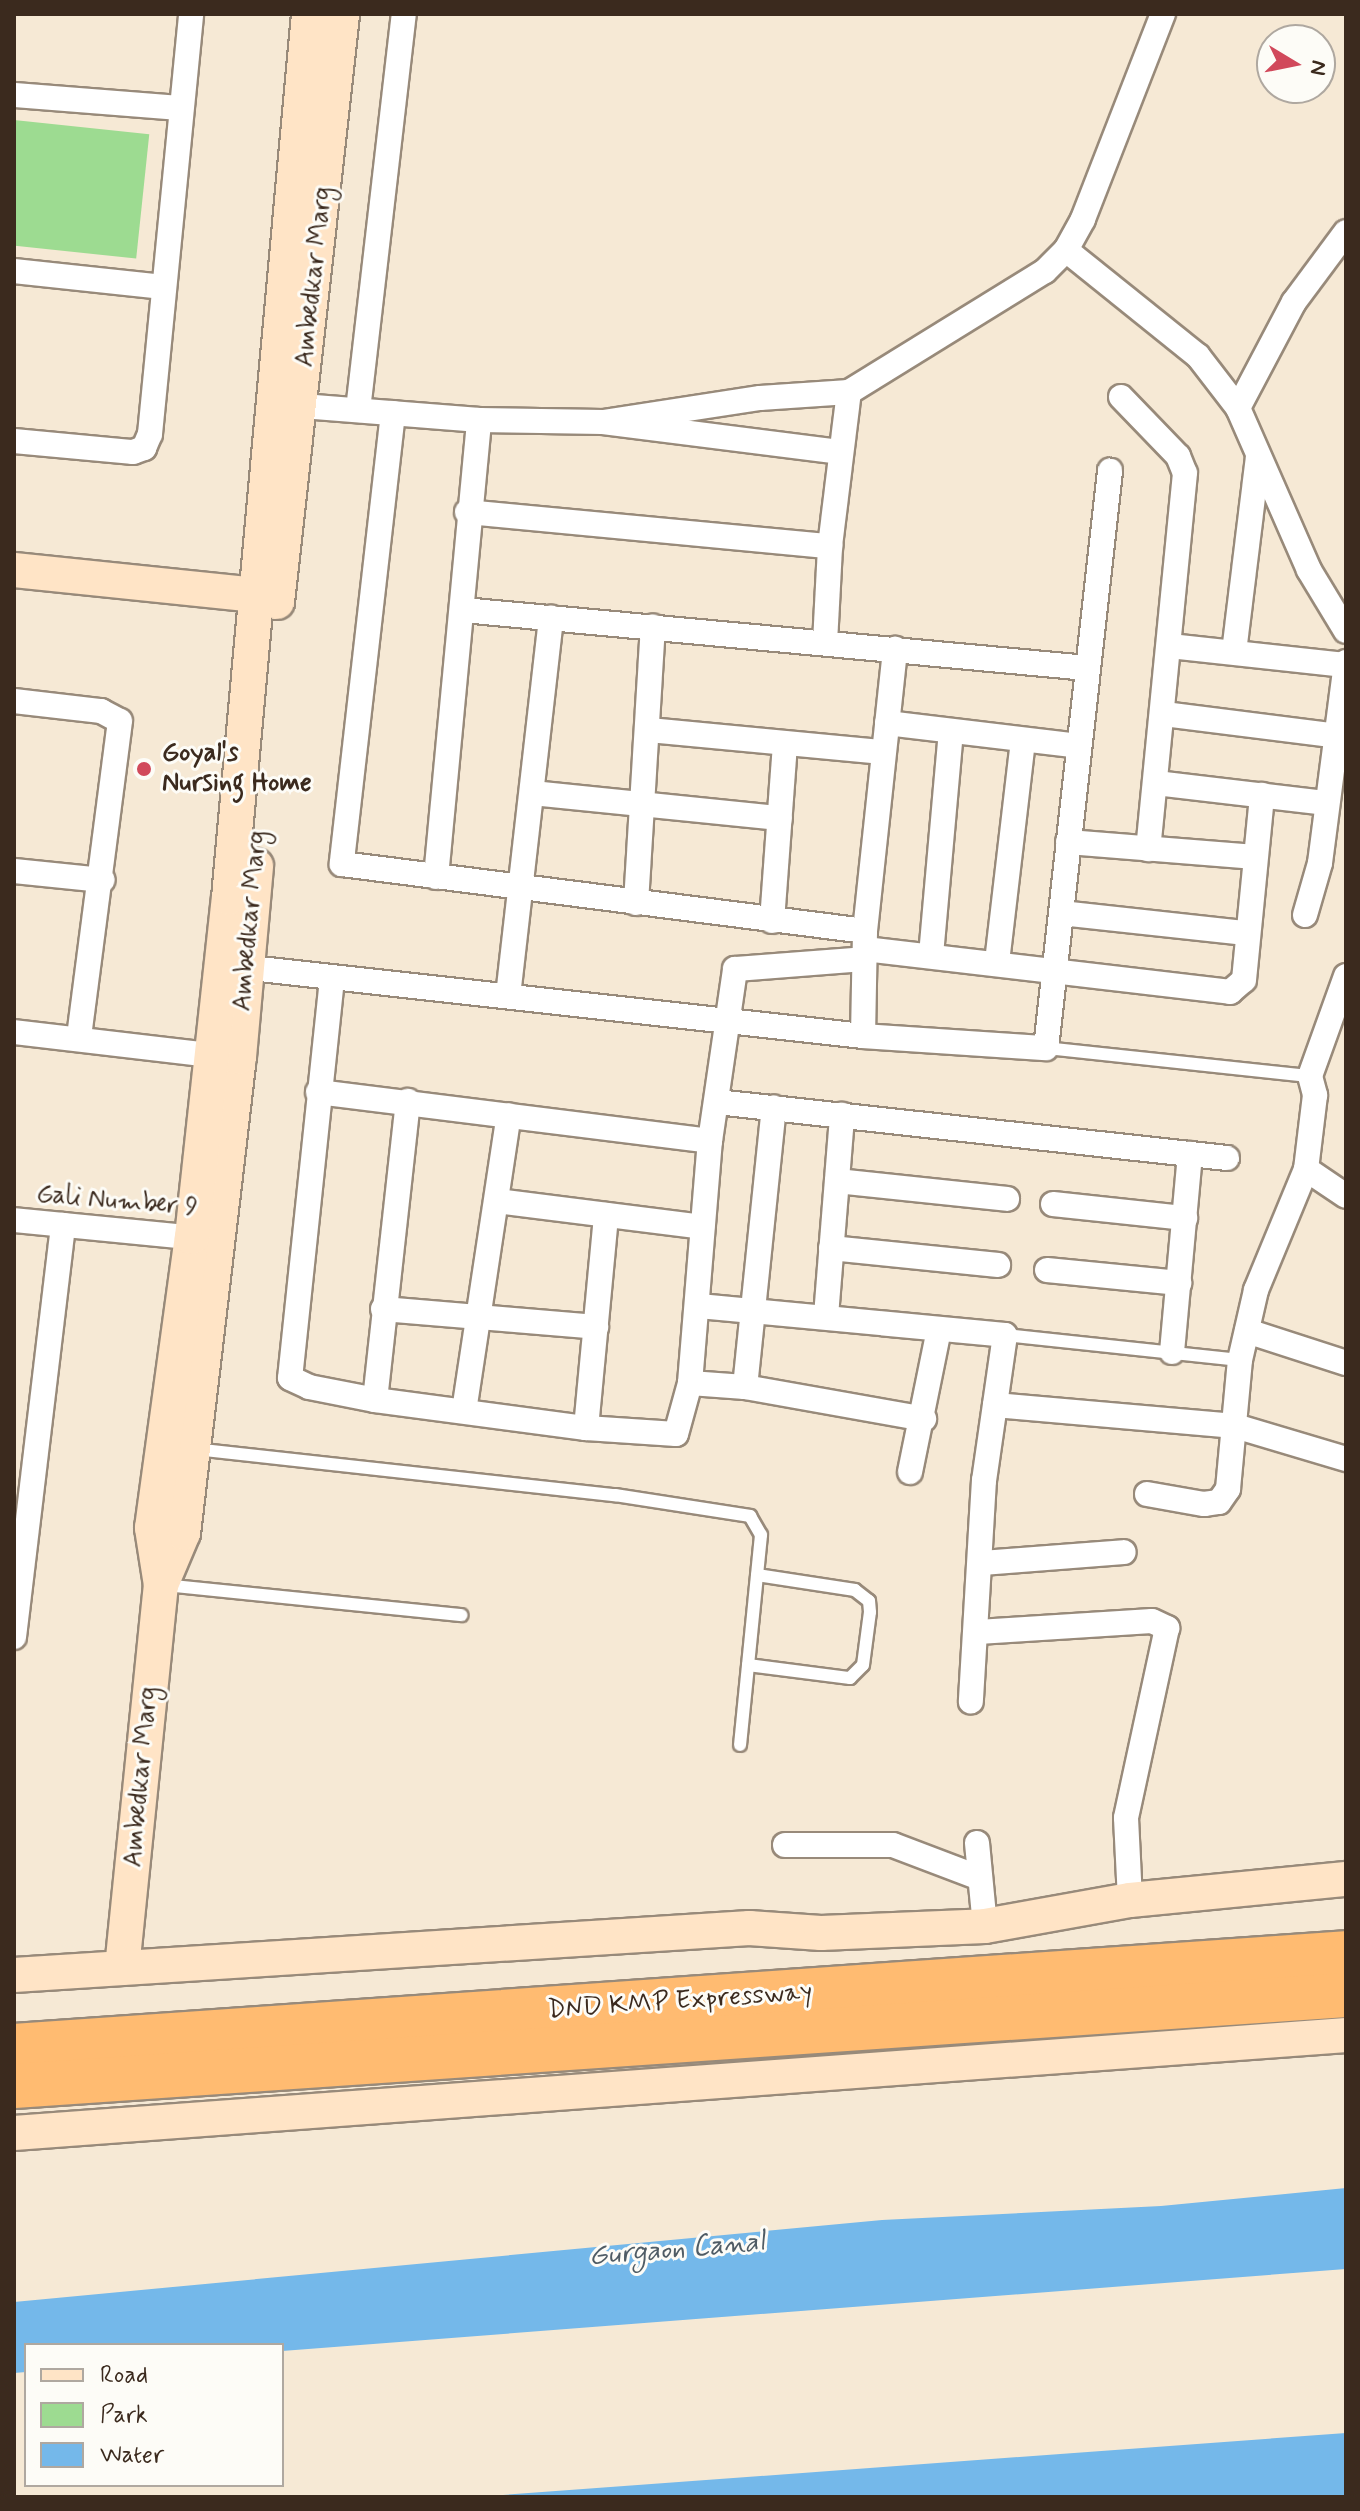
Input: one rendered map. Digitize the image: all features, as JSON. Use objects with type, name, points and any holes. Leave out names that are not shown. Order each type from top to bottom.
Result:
[{"type":"highway","name":"DND KMP Expressway","points":[[14,2046],[1346,1953]]},
{"type":"highway","name":"DND KMP Expressway","points":[[14,2086],[1346,1995]]},
{"type":"street","points":[[14,441],[118,452],[144,448],[150,434],[191,14]]},
{"type":"street","name":"Ambedkar Marg","points":[[122,1968],[161,1585],[152,1528],[203,1238],[234,966],[266,596],[309,14]]},
{"type":"street","name":"Ambedkar Marg","points":[[266,596],[302,406],[342,14]]},
{"type":"street","points":[[358,410],[404,14]]},
{"type":"street","points":[[603,422],[760,398],[849,392],[1045,271],[1066,250],[1163,14]]},
{"type":"street","points":[[14,95],[180,108]]},
{"type":"street","points":[[1238,408],[1294,302],[1346,232]]},
{"type":"street","points":[[1066,250],[1198,356],[1238,408],[1309,570],[1346,631]]},
{"type":"street","points":[[14,271],[163,287]]},
{"type":"street","points":[[825,643],[830,546],[839,452],[849,392]]},
{"type":"street","points":[[1121,397],[1178,456],[1185,473],[1164,714],[1148,849]]},
{"type":"street","points":[[302,406],[479,420],[603,422],[839,452]]},
{"type":"street","points":[[393,413],[339,855],[347,867],[772,921],[865,946],[1230,992],[1244,980],[1246,933],[1262,795]]},
{"type":"street","points":[[436,877],[463,610],[467,512],[479,420]]},
{"type":"street","points":[[1234,652],[1258,456]]},
{"type":"street","points":[[234,966],[332,979],[730,1018],[863,1036],[1046,1048],[1110,471]]},
{"type":"street","points":[[467,512],[830,546]]},
{"type":"street","points":[[14,570],[266,596]]},
{"type":"street","points":[[463,610],[1087,668]]},
{"type":"street","points":[[508,996],[551,617]]},
{"type":"street","points":[[636,903],[645,804],[653,627]]},
{"type":"street","points":[[1170,646],[1346,663],[1320,863],[1305,915]]},
{"type":"street","points":[[863,1036],[865,946],[895,649]]},
{"type":"street","points":[[14,701],[101,711],[120,721],[103,880],[79,1038]]},
{"type":"street","points":[[1164,714],[1338,736]]},
{"type":"street","points":[[887,723],[1023,742],[1079,746]]},
{"type":"street","points":[[649,730],[883,752]]},
{"type":"street","points":[[931,955],[951,733]]},
{"type":"street","points":[[997,962],[1023,742]]},
{"type":"street","points":[[772,921],[785,743]]},
{"type":"street","points":[[1156,783],[1327,803]]},
{"type":"street","points":[[532,793],[780,818]]},
{"type":"street","points":[[1068,842],[1255,857]]},
{"type":"street","points":[[14,871],[103,880]]},
{"type":"street","points":[[1061,913],[1246,933]]},
{"type":"street","points":[[332,979],[288,1369],[297,1383],[375,1400],[586,1428],[676,1434],[690,1383],[699,1306],[710,1141],[735,969],[865,946]]},
{"type":"street","name":"Ambedkar Marg","points":[[161,1585],[183,1533],[192,1449],[210,1055],[234,966]]},
{"type":"street","points":[[1147,1494],[1204,1504],[1219,1502],[1228,1489],[1240,1360],[1256,1290],[1306,1169],[1314,1110],[1310,1076],[1346,976]]},
{"type":"street","points":[[14,1032],[210,1055]]},
{"type":"street","points":[[318,1092],[710,1141]]},
{"type":"street","points":[[375,1400],[408,1101]]},
{"type":"street","points":[[717,1102],[1227,1158]]},
{"type":"street","points":[[745,1387],[774,1108]]},
{"type":"street","points":[[464,1411],[509,1115]]},
{"type":"street","points":[[826,1316],[842,1115]]},
{"type":"street","points":[[1172,1352],[1190,1154]]},
{"type":"street","points":[[1306,1169],[1346,1196]]},
{"type":"street","points":[[837,1181],[1007,1199]]},
{"type":"street","points":[[497,1201],[702,1227]]},
{"type":"street","points":[[1053,1204],[1185,1218]]},
{"type":"street","points":[[586,1428],[606,1215]]},
{"type":"street","name":"Gali Number 9","points":[[14,1220],[203,1238]]},
{"type":"street","points":[[14,1637],[24,1431],[63,1225]]},
{"type":"street","points":[[831,1248],[998,1265]]},
{"type":"street","points":[[1047,1270],[1179,1283]]},
{"type":"street","points":[[699,1306],[1005,1335],[984,1480],[978,1632],[971,1702]]},
{"type":"street","points":[[383,1309],[596,1327]]},
{"type":"street","points":[[910,1472],[924,1419],[939,1330]]},
{"type":"street","points":[[1247,1331],[1346,1363]]},
{"type":"street","points":[[690,1383],[745,1387],[924,1419]]},
{"type":"street","points":[[995,1405],[1235,1426],[1346,1459]]},
{"type":"street","points":[[982,1563],[1124,1552]]},
{"type":"street","points":[[978,1632],[1152,1621],[1167,1628],[1126,1818],[1130,1900]]},
{"type":"street","points":[[977,1843],[985,1926]]},
{"type":"street","points":[[785,1845],[893,1845],[980,1878]]},
{"type":"street","points":[[14,1975],[398,1946],[749,1928],[821,1933],[985,1926],[1130,1900],[1346,1879]]},
{"type":"street","points":[[14,2133],[1346,2035]]},
{"type":"lane","points":[[1046,1048],[1310,1076]]},
{"type":"lane","points":[[1005,1335],[1240,1360]]},
{"type":"lane","points":[[192,1449],[739,1513],[758,1521],[757,1575],[740,1745]]},
{"type":"lane","points":[[748,1665],[850,1678],[863,1665],[870,1612],[869,1601],[855,1590],[757,1575]]},
{"type":"lane","points":[[161,1585],[461,1615]]},
{"type":"green space","points":[[14,120],[149,134],[136,259],[14,246]]},
{"type":"water","name":"Gurgaon Canal","points":[[1346,2188],[1346,2269],[284,2351],[284,2343],[24,2343],[24,2372],[14,2373],[14,2302],[882,2220],[1161,2206]]},
{"type":"water","points":[[1346,2433],[1346,2497],[475,2497]]},
{"type":"place","name":"Goyal's Nursing Home","points":[[144,769]]}]
